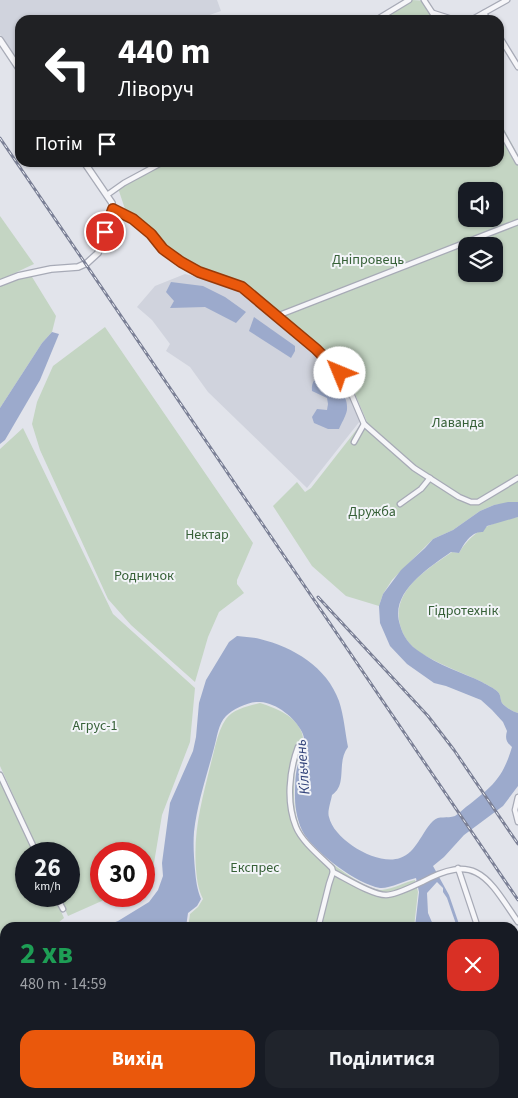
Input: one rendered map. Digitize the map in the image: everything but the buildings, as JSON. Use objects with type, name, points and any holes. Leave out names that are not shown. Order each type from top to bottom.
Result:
[{"type":"street","points":[[384,15],[409,0]]},
{"type":"street","points":[[424,0],[433,13],[439,15]]},
{"type":"street","points":[[484,14],[506,0]]},
{"type":"street","points":[[0,40],[15,62]]},
{"type":"street","points":[[504,44],[518,67]]},
{"type":"street","points":[[504,137],[518,162]]},
{"type":"street","points":[[0,283],[18,276],[51,270],[78,268],[87,263],[98,252],[113,209],[112,203],[87,167]]},
{"type":"street","points":[[107,195],[124,183],[154,167]]},
{"type":"street","points":[[113,209],[133,219],[151,234],[163,249],[181,262],[199,272],[242,287],[279,317],[340,373],[347,384],[364,424],[414,468],[459,497],[471,502],[478,502],[518,478]]},
{"type":"street","points":[[279,317],[282,314],[518,222]]},
{"type":"street","points":[[354,442],[364,424]]},
{"type":"street","points":[[400,504],[421,489],[430,478]]},
{"type":"street","points":[[298,747],[294,758],[290,792],[296,828],[332,868],[333,872],[375,893],[387,896],[413,887],[439,873],[458,868],[466,869],[480,874],[499,895],[518,922]]},
{"type":"street","points":[[0,775],[31,842]]},
{"type":"street","points":[[518,797],[515,810],[518,822]]},
{"type":"street","points":[[458,868],[476,922]]},
{"type":"street","points":[[319,922],[328,884],[333,872]]},
{"type":"shaded area","points":[[0,0],[217,0],[221,11],[209,15],[15,15],[15,56],[0,34]]},
{"type":"shaded area","points":[[185,274],[226,284],[252,301],[315,351],[335,372],[351,397],[360,421],[307,488],[208,392],[190,367],[166,351],[170,344],[152,320],[137,307],[155,286]]},
{"type":"green space","points":[[412,0],[427,1],[436,15],[387,15]]},
{"type":"green space","name":"Дніпровець","points":[[504,129],[518,155],[518,502],[494,505],[480,511],[453,530],[433,539],[392,580],[383,594],[379,606],[346,596],[312,566],[273,506],[297,482],[305,492],[311,488],[361,424],[367,422],[346,373],[331,356],[243,285],[193,266],[168,248],[125,209],[117,185],[146,167],[504,167]]},
{"type":"green space","points":[[0,216],[34,264],[0,280]]},
{"type":"green space","points":[[29,272],[56,316],[52,332],[42,343],[0,408],[0,284]]},
{"type":"green space","points":[[105,327],[253,543],[237,580],[237,584],[244,593],[219,612],[208,637],[195,682],[131,625],[108,599],[40,450],[32,424],[37,402],[53,366]]},
{"type":"green space","name":"Агрус-1","points":[[23,428],[113,614],[195,688],[190,742],[162,815],[155,857],[155,842],[90,842],[90,906],[68,916],[64,907],[80,907],[80,842],[35,842],[0,766],[0,449]]},
{"type":"green space","name":"Гідротехнік","points":[[518,517],[518,713],[503,705],[499,693],[492,688],[416,650],[404,635],[399,615],[400,603],[405,593],[421,574],[452,552],[459,553],[470,539],[484,528],[500,521]]},
{"type":"green space","name":"Експрес","points":[[260,703],[279,710],[295,722],[303,738],[295,770],[294,797],[296,816],[303,834],[316,850],[363,884],[382,890],[415,880],[418,892],[415,922],[189,922],[190,914],[203,899],[197,877],[195,855],[197,829],[215,746],[226,719],[242,708]]},
{"type":"green space","points":[[0,780],[28,842],[15,842],[15,907],[59,907],[64,918],[59,922],[0,922]]},
{"type":"water","points":[[171,282],[203,286],[225,297],[246,312],[236,323],[205,307],[170,308],[174,301],[166,292]]},
{"type":"water","points":[[254,317],[295,346],[295,351],[291,358],[249,331]]},
{"type":"water","points":[[52,332],[59,334],[40,380],[5,440],[0,444],[0,408],[42,343]]},
{"type":"water","points":[[324,373],[333,380],[346,399],[347,410],[339,429],[328,429],[314,423],[312,417],[317,409],[327,410],[327,398],[312,391],[314,380]]},
{"type":"water","name":"Кільчень","points":[[518,502],[518,517],[487,526],[483,532],[471,536],[459,553],[451,552],[422,573],[413,582],[400,602],[398,613],[403,633],[416,649],[426,656],[492,688],[499,693],[503,705],[518,713],[518,786],[503,806],[464,835],[433,866],[449,895],[458,922],[455,922],[443,888],[437,882],[427,893],[428,913],[432,922],[416,922],[419,892],[416,878],[383,888],[371,885],[360,881],[338,867],[310,842],[300,826],[295,802],[296,775],[303,750],[304,736],[299,727],[285,712],[273,705],[256,702],[233,711],[223,719],[219,727],[195,821],[195,874],[201,899],[197,906],[188,913],[187,922],[115,922],[141,907],[155,907],[155,894],[163,876],[162,863],[170,803],[193,751],[199,703],[206,680],[229,642],[237,636],[257,638],[285,647],[296,653],[317,669],[334,689],[341,707],[348,747],[343,760],[340,785],[332,795],[329,815],[333,826],[339,834],[358,849],[380,858],[400,858],[415,847],[433,821],[438,818],[455,816],[497,780],[512,747],[506,740],[507,731],[503,722],[481,700],[434,683],[407,664],[390,646],[380,623],[379,606],[383,594],[401,570],[433,539],[453,530],[480,511],[494,505]]},
{"type":"railway","points":[[0,138],[15,160]]},
{"type":"railway","points":[[20,167],[518,900]]},
{"type":"railway","points":[[318,597],[428,716],[454,750],[518,844]]},
{"type":"route","points":[[105,232],[113,209],[133,219],[151,234],[163,249],[181,262],[199,272],[242,287],[316,349],[340,373]]},
{"type":"park label","name":"Лаванда","points":[[458,423]]},
{"type":"park label","name":"Дружба","points":[[372,512]]},
{"type":"park label","name":"Нектар","points":[[207,535]]},
{"type":"park label","name":"Родничок","points":[[144,576]]}]
